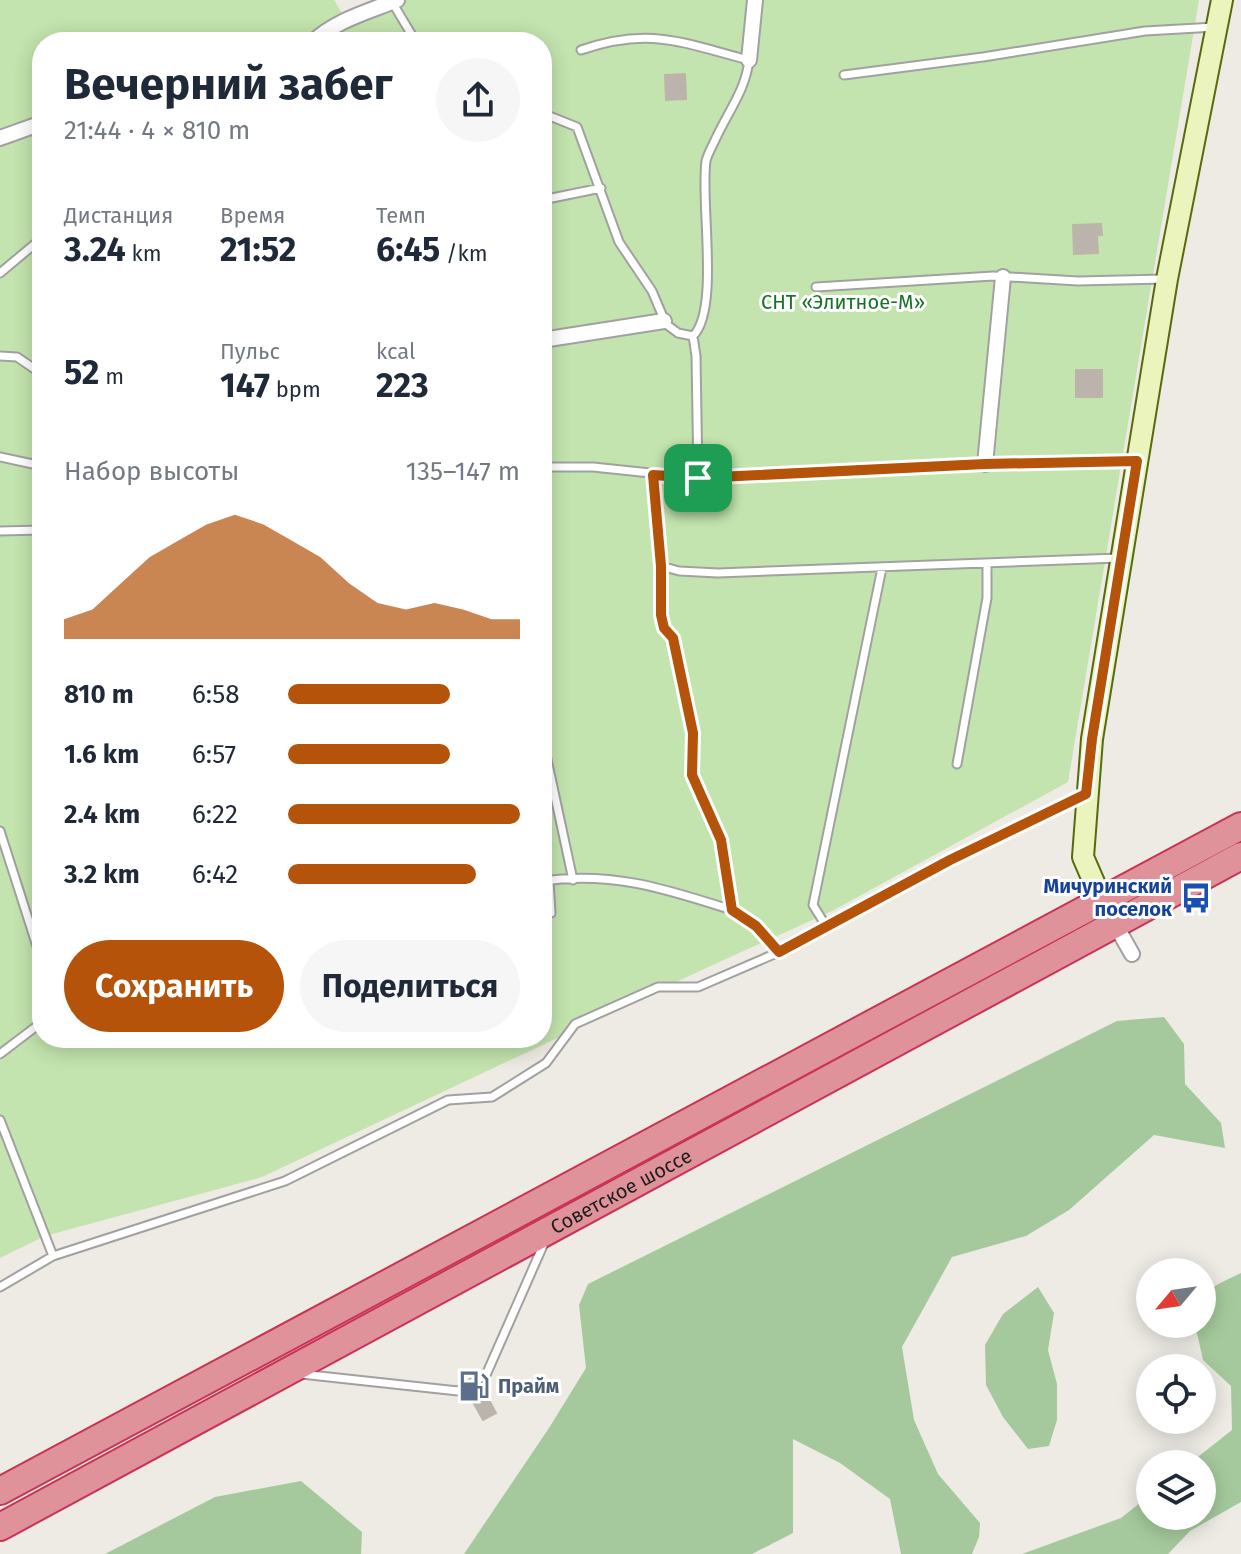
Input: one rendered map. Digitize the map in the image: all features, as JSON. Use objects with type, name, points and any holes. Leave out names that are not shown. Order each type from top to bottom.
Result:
[{"type":"highway","name":"Советское шоссе","points":[[0,1527],[550,1229],[1109,912],[1241,826]]},
{"type":"highway","name":"Советское шоссе","points":[[0,1489],[1109,912],[1241,856]]},
{"type":"street","points":[[749,60],[755,0]]},
{"type":"street","points":[[1132,954],[1083,857],[1086,794],[1092,739],[1167,279],[1222,0]]},
{"type":"street","points":[[326,32],[356,15],[394,1]]},
{"type":"street","points":[[0,138],[32,127]]},
{"type":"street","points":[[985,464],[1003,277]]},
{"type":"street","points":[[552,338],[664,321]]},
{"type":"lane","points":[[394,1],[410,32]]},
{"type":"lane","points":[[844,75],[1145,31],[1217,27]]},
{"type":"lane","points":[[581,50],[619,39],[662,37],[749,60],[743,87],[707,159],[704,318],[693,336]]},
{"type":"lane","points":[[552,117],[577,127],[601,188],[608,220],[652,291],[664,321],[678,333],[693,336]]},
{"type":"lane","points":[[552,198],[601,188]]},
{"type":"lane","points":[[0,273],[32,246]]},
{"type":"lane","points":[[816,287],[1003,277],[1078,281],[1167,279]]},
{"type":"lane","points":[[693,336],[698,478]]},
{"type":"lane","points":[[0,356],[17,357],[32,367]]},
{"type":"lane","points":[[0,457],[32,464]]},
{"type":"lane","points":[[552,467],[593,467],[698,478],[985,464],[1137,461]]},
{"type":"lane","points":[[653,475],[661,566],[661,615],[664,628],[673,638],[693,733],[692,775],[721,840],[732,910]]},
{"type":"lane","points":[[0,531],[32,530]]},
{"type":"lane","points":[[661,566],[679,571],[718,573],[1122,558]]},
{"type":"lane","points":[[957,764],[981,641],[987,598],[987,563]]},
{"type":"lane","points":[[826,926],[813,905],[882,568]]},
{"type":"lane","points":[[552,782],[573,880]]},
{"type":"lane","points":[[0,1287],[53,1256],[285,1181],[448,1100],[492,1097],[546,1063],[575,1024],[658,987],[698,987],[779,952],[950,860],[1086,794]]},
{"type":"lane","points":[[0,831],[32,931]]},
{"type":"lane","points":[[552,880],[623,879],[673,891],[732,910],[756,926],[779,952]]},
{"type":"lane","points":[[0,1054],[32,1030]]},
{"type":"lane","points":[[0,1120],[53,1256]]},
{"type":"lane","points":[[283,1372],[458,1391],[486,1375],[550,1229]]},
{"type":"green space","name":"СНТ «Элитное-М»","points":[[0,0],[334,0],[342,13],[371,0],[1199,0],[1068,782],[832,911],[552,1041],[552,32],[32,32],[32,1048],[536,1048],[262,1177],[45,1236],[0,1258]]},
{"type":"green space","points":[[1164,1017],[1184,1044],[1185,1084],[1221,1123],[1225,1148],[1154,1135],[1069,1210],[1026,1236],[952,1257],[902,1347],[914,1420],[938,1474],[980,1523],[979,1537],[972,1554],[901,1554],[890,1499],[840,1463],[793,1439],[793,1533],[752,1554],[464,1554],[586,1368],[579,1305],[588,1284],[1117,1021]]},
{"type":"green space","points":[[1241,1273],[1241,1502],[1216,1516],[1216,1450],[1207,1450],[1232,1430],[1231,1386],[1216,1372],[1216,1354],[1202,1354],[1198,1338],[1216,1338],[1216,1285]]},
{"type":"green space","points":[[1038,1287],[1054,1313],[1048,1350],[1057,1384],[1057,1420],[1049,1446],[1028,1449],[1003,1417],[986,1385],[985,1345],[1003,1314]]},
{"type":"green space","points":[[301,1481],[362,1532],[361,1554],[105,1554],[215,1497]]},
{"type":"green space","points":[[1136,1506],[1136,1530],[1192,1530],[1168,1554],[1022,1554],[1121,1518]]},
{"type":"building","points":[[685,74],[686,99],[666,100],[665,75]]},
{"type":"building","points":[[1101,224],[1102,235],[1097,235],[1098,253],[1074,254],[1073,225]]},
{"type":"building","points":[[1076,370],[1102,370],[1102,397],[1076,397]]},
{"type":"building","points":[[481,1385],[496,1413],[483,1420],[468,1393]]},
{"type":"place","name":"Мичуринский поселок","points":[[1196,898]]},
{"type":"place","name":"Прайм","points":[[474,1386]]},
{"type":"route","points":[[1137,461],[1086,794],[950,860],[779,952],[756,926],[732,910],[721,840],[692,775],[693,733],[673,638],[664,628],[661,615],[661,566],[653,475],[698,478],[985,464],[1137,461]]}]
